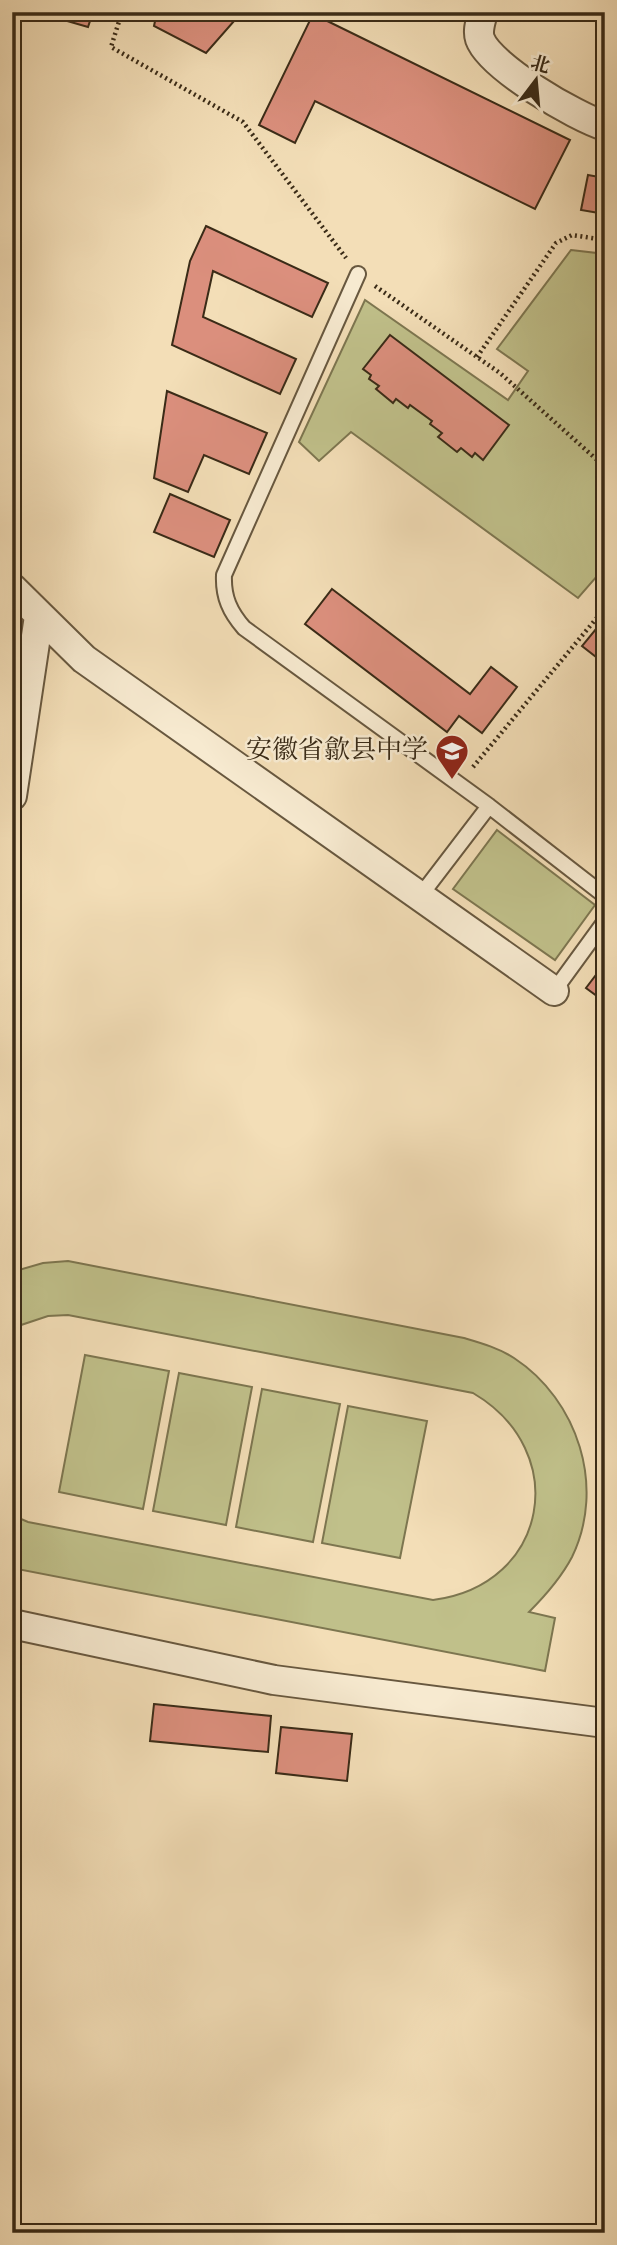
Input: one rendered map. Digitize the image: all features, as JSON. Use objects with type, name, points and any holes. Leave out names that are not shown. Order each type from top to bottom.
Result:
[{"type":"street","points":[[483,12],[479,38],[485,49],[503,67],[559,105],[605,126]]},
{"type":"street","points":[[12,589],[84,659],[554,991]]},
{"type":"street","points":[[12,796],[38,616]]},
{"type":"street","points":[[12,1624],[274,1679],[605,1723]]},
{"type":"lane","points":[[358,274],[224,575],[230,609],[244,628],[489,806],[605,896]]},
{"type":"lane","points":[[421,895],[489,806]]},
{"type":"lane","points":[[554,991],[605,921]]},
{"type":"path","points":[[122,12],[111,47],[243,122],[358,274],[500,373],[605,467]]},
{"type":"path","points":[[477,357],[556,243],[572,234],[605,240]]},
{"type":"path","points":[[459,784],[605,608]]},
{"type":"green space","points":[[571,250],[605,254],[605,567],[578,598],[351,432],[319,461],[299,442],[365,300],[508,400],[528,371],[497,349]]},
{"type":"green space","points":[[497,830],[595,905],[555,960],[453,889]]},
{"type":"green space","points":[[68,1261],[464,1338],[508,1354],[536,1376],[555,1397],[580,1447],[586,1502],[582,1530],[572,1557],[563,1572],[529,1612],[555,1618],[545,1671],[12,1568],[12,1515],[28,1522],[433,1600],[472,1589],[502,1569],[523,1543],[534,1513],[534,1480],[525,1448],[504,1418],[473,1393],[68,1315],[48,1316],[12,1328],[12,1272],[43,1263]]},
{"type":"green space","points":[[85,1355],[169,1371],[143,1509],[59,1492]]},
{"type":"green space","points":[[179,1373],[252,1387],[226,1525],[153,1511]]},
{"type":"green space","points":[[262,1389],[340,1404],[313,1542],[236,1527]]},
{"type":"green space","points":[[348,1406],[427,1421],[400,1558],[322,1543]]},
{"type":"building","points":[[36,12],[93,12],[88,27]]},
{"type":"building","points":[[157,12],[242,12],[206,53],[154,26]]},
{"type":"building","points":[[313,14],[570,140],[535,209],[315,101],[295,143],[259,125]]},
{"type":"building","points":[[588,175],[605,178],[605,214],[581,210]]},
{"type":"building","points":[[206,226],[328,283],[312,317],[213,271],[203,317],[296,359],[280,394],[172,345],[190,261]]},
{"type":"building","points":[[390,335],[509,425],[483,460],[475,453],[472,457],[461,448],[457,452],[438,437],[442,433],[430,424],[432,421],[410,405],[408,408],[396,399],[393,403],[376,389],[379,386],[369,379],[371,375],[363,369]]},
{"type":"building","points":[[167,391],[267,433],[249,474],[204,455],[188,492],[154,478]]},
{"type":"building","points":[[170,494],[230,520],[214,557],[154,532]]},
{"type":"building","points":[[332,589],[470,694],[491,667],[517,687],[482,733],[459,716],[447,732],[305,624]]},
{"type":"building","points":[[605,618],[605,664],[582,646]]},
{"type":"building","points":[[605,963],[605,1002],[586,988]]},
{"type":"building","points":[[154,1704],[271,1716],[268,1752],[150,1741]]},
{"type":"building","points":[[281,1727],[352,1734],[347,1781],[276,1773]]},
{"type":"place","name":"安徽省歙县中学","points":[[452,781]]}]
